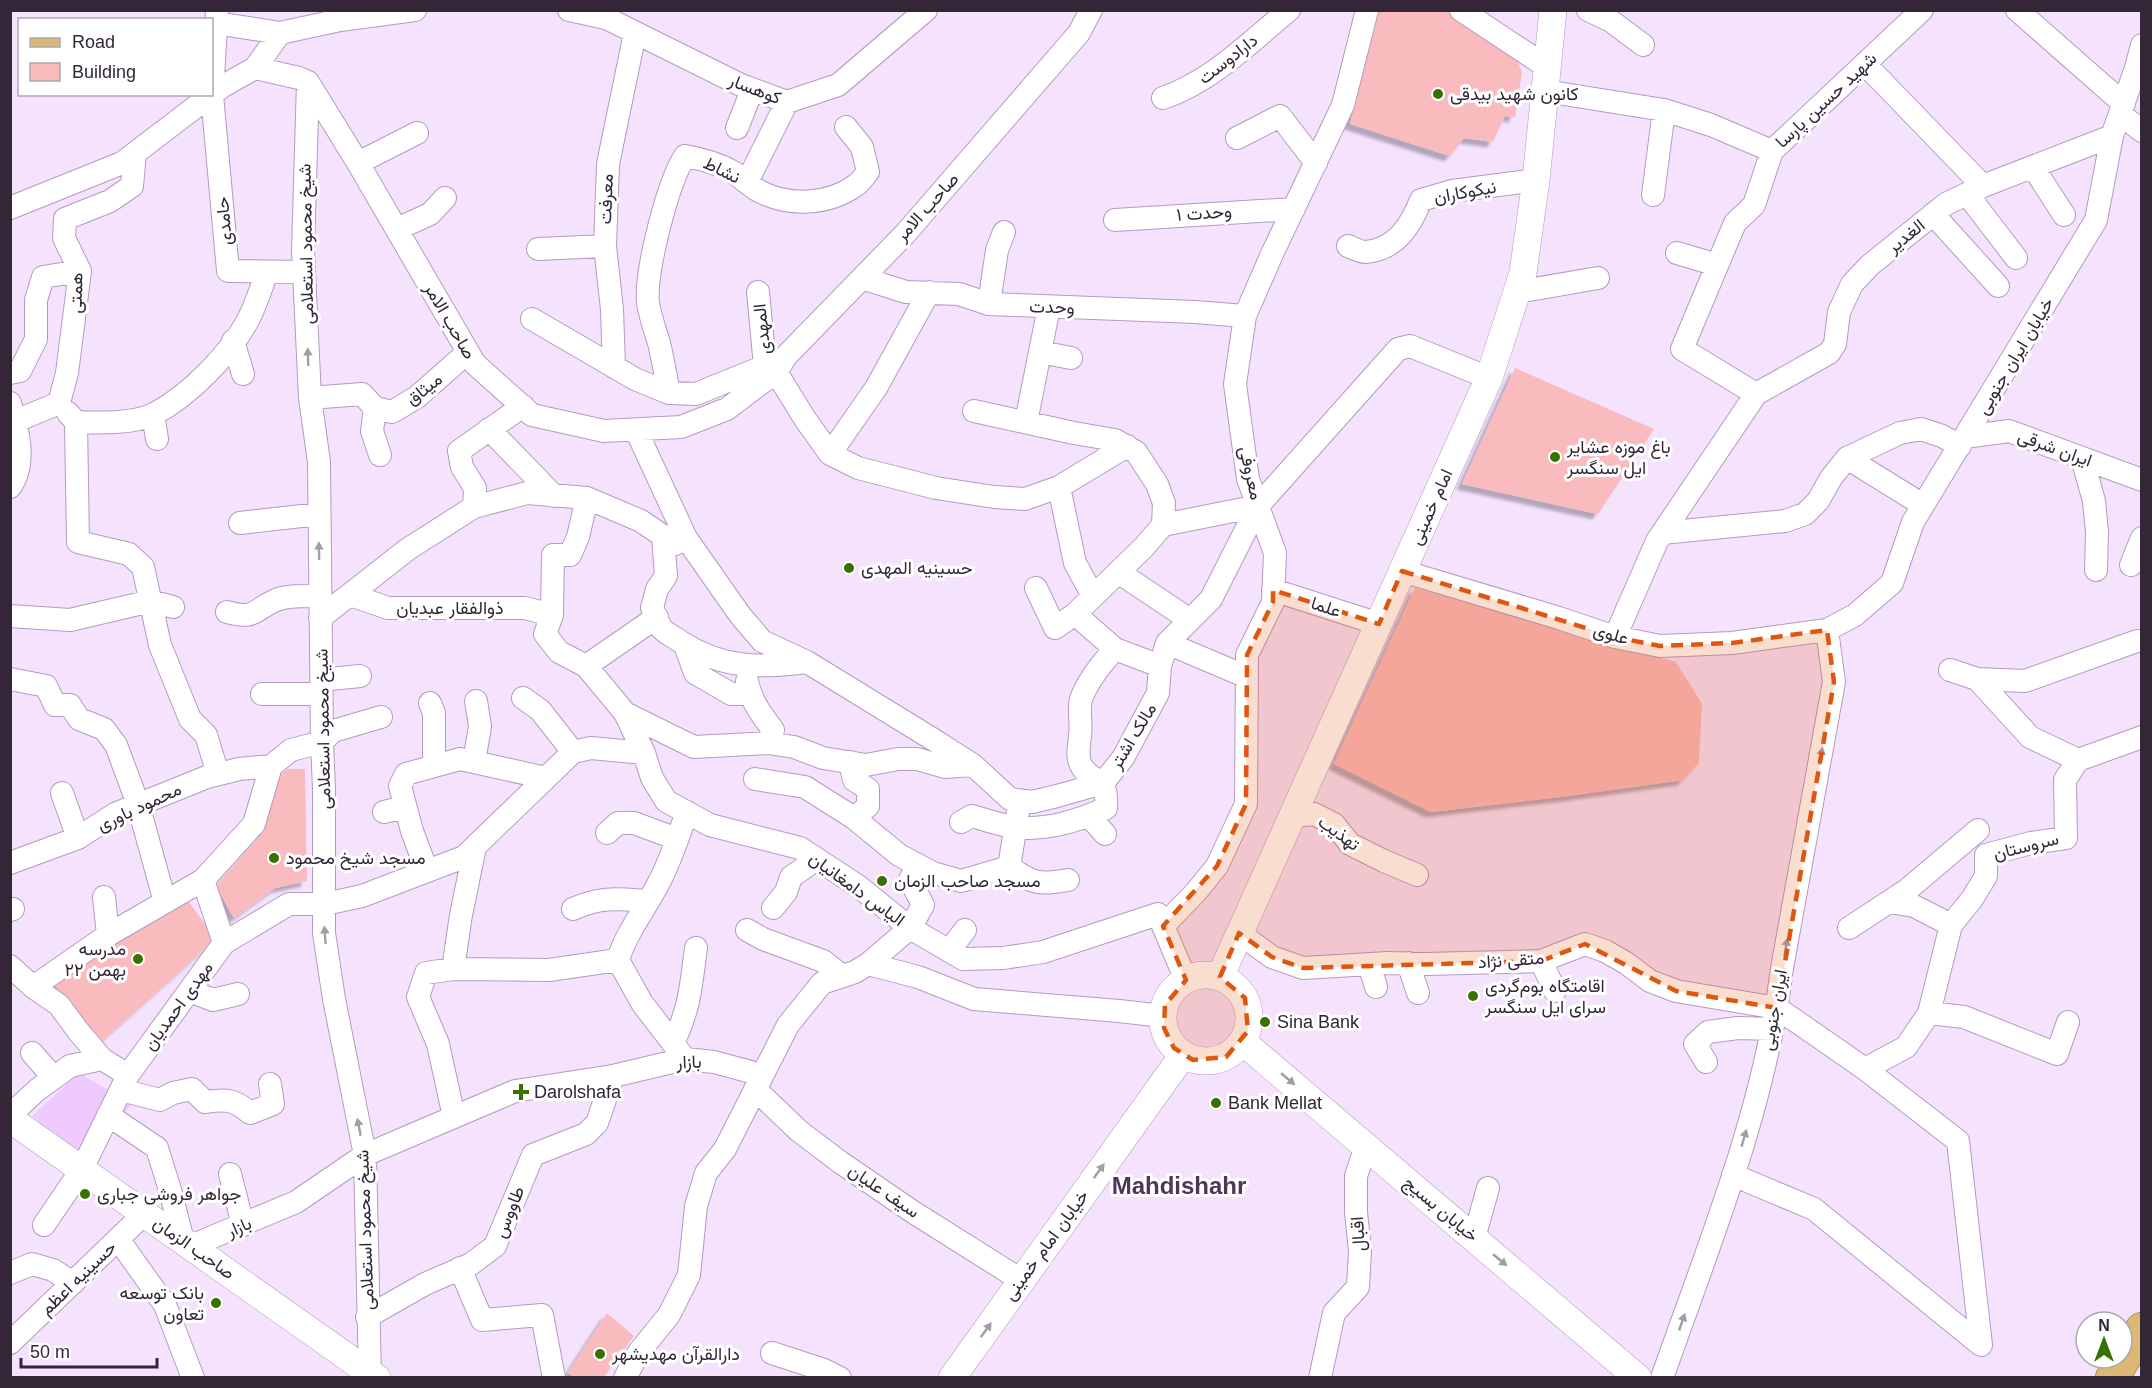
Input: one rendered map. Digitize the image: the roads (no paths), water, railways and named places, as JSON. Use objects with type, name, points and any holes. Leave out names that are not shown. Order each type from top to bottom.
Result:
[{"type":"main road","points":[[2112,1377],[2142,1329]]},
{"type":"street","points":[[213,76],[216,17],[280,33],[325,17],[416,10]]},
{"type":"street","name":"کوهسار","points":[[569,10],[606,18],[752,90],[787,102],[838,85],[926,10]]},
{"type":"street","name":"صاحب الامر","points":[[308,82],[475,364],[532,415],[604,431],[681,427],[727,409],[787,355],[905,234],[1079,33],[1091,10]]},
{"type":"street","name":"دارادوست","points":[[1163,98],[1185,91],[1209,77],[1288,10]]},
{"type":"street","name":"معروفی","points":[[1161,920],[1217,866],[1246,804],[1247,655],[1273,602],[1275,553],[1248,480],[1235,384],[1245,316],[1343,105],[1367,10]]},
{"type":"street","points":[[1461,10],[1546,79]]},
{"type":"street","name":"امام خمینی","points":[[1220,977],[1489,378],[1523,273],[1536,180],[1553,10]]},
{"type":"street","points":[[1588,10],[1611,21],[1643,45]]},
{"type":"street","name":"شهید حسین پارسا","points":[[1546,79],[1664,110],[1711,125],[1772,151],[1922,10]]},
{"type":"street","points":[[2030,14],[2142,131]]},
{"type":"street","points":[[213,94],[255,68],[280,33]]},
{"type":"street","name":"معرفت","points":[[615,367],[605,246],[608,164],[634,33]]},
{"type":"street","name":"خیابان ایران جنوبی","points":[[1827,630],[1855,615],[1892,583],[1913,522],[2097,220],[2112,136],[2142,45]]},
{"type":"street","points":[[1864,64],[1975,190],[2016,258]]},
{"type":"street","points":[[255,68],[308,82]]},
{"type":"street","name":"شیخ محمود استعلامی","points":[[308,82],[304,179],[304,272],[310,398],[318,462],[326,904],[324,933],[334,999],[365,1155],[367,1317],[373,1376]]},
{"type":"street","points":[[737,128],[752,90]]},
{"type":"street","points":[[10,208],[122,164],[211,96]]},
{"type":"street","name":"حامدی","points":[[212,96],[228,271],[304,272]]},
{"type":"street","points":[[747,182],[787,102]]},
{"type":"street","points":[[1653,195],[1664,110]]},
{"type":"street","points":[[1237,138],[1280,116],[1316,163]]},
{"type":"street","name":"نشاط","points":[[669,393],[648,302],[651,270],[664,210],[678,167],[686,156],[710,161],[734,173],[759,191],[781,199],[808,203],[835,196],[857,185],[868,172],[862,147],[846,127]]},
{"type":"street","points":[[358,163],[417,133]]},
{"type":"street","name":"الغدیر","points":[[1756,394],[1828,353],[1835,344],[1839,312],[1852,284],[1870,265],[1946,204],[1975,190],[2112,136]]},
{"type":"street","points":[[1615,637],[1657,541],[1756,394],[1682,349],[1735,223],[1754,205],[1772,151]]},
{"type":"street","name":"همتی","points":[[59,403],[68,373],[80,271],[64,238],[66,219],[110,201],[132,186],[135,153]]},
{"type":"street","points":[[2033,167],[2064,215]]},
{"type":"street","name":"نیکوکاران","points":[[1348,246],[1363,253],[1382,248],[1402,236],[1421,200],[1452,191],[1536,180]]},
{"type":"street","points":[[397,229],[430,214],[445,198]]},
{"type":"street","name":"وحدت ۱","points":[[1115,220],[1294,209]]},
{"type":"street","points":[[1934,214],[1998,286]]},
{"type":"street","points":[[989,304],[993,269],[1004,232]]},
{"type":"street","points":[[538,249],[605,246]]},
{"type":"street","points":[[1677,254],[1717,265]]},
{"type":"street","points":[[10,373],[20,371],[36,339],[36,300],[43,277],[80,271]]},
{"type":"street","points":[[76,422],[112,423],[153,415],[189,390],[220,360],[248,320],[267,272]]},
{"type":"street","name":"وحدت","points":[[862,278],[906,292],[959,294],[989,304],[1245,316]]},
{"type":"street","points":[[1517,292],[1598,278]]},
{"type":"street","name":"المهدی","points":[[758,291],[771,369]]},
{"type":"street","points":[[830,454],[876,388],[929,292]]},
{"type":"street","points":[[1026,422],[1049,307]]},
{"type":"street","points":[[612,309],[651,313]]},
{"type":"street","points":[[532,319],[635,379],[669,393],[696,394],[771,369],[830,454],[858,468],[936,488],[994,497],[1025,499],[1059,487],[1127,446]]},
{"type":"street","points":[[233,341],[243,374]]},
{"type":"street","points":[[1247,677],[1167,643],[1211,599],[1258,506],[1398,349],[1410,346],[1489,378]]},
{"type":"street","name":"میثاق","points":[[375,408],[392,412],[417,397],[468,352]]},
{"type":"street","points":[[1040,352],[1071,358]]},
{"type":"street","points":[[310,398],[362,394],[375,408],[372,430],[380,454]]},
{"type":"street","points":[[10,487],[18,477],[20,459],[13,412],[59,403],[76,422],[78,542],[129,554],[143,567],[160,645],[190,719],[206,735],[218,774]]},
{"type":"street","points":[[474,507],[475,488],[462,467],[459,451],[523,406]]},
{"type":"street","points":[[974,411],[1115,440],[1127,446],[1136,452],[1157,484],[1164,503],[1163,525]]},
{"type":"street","points":[[153,415],[157,439]]},
{"type":"street","points":[[489,429],[554,496]]},
{"type":"street","points":[[1662,533],[1785,521],[1805,514],[1818,501],[1831,478],[1847,458],[1900,433],[1921,429],[1963,442]]},
{"type":"street","points":[[636,430],[686,538],[740,615],[762,641],[807,662],[973,765],[1010,799],[1019,800],[1009,867]]},
{"type":"street","name":"ایران شرقی","points":[[1963,442],[2009,431],[2142,480]]},
{"type":"street","points":[[1847,458],[1923,505]]},
{"type":"street","points":[[2082,458],[2094,501],[2097,532],[2096,570]]},
{"type":"street","points":[[1059,487],[1075,563],[1093,596]]},
{"type":"street","points":[[227,612],[244,617],[260,611],[277,600],[320,607],[350,595],[408,549],[474,507],[527,494],[587,498],[640,520],[675,544],[686,538]]},
{"type":"street","name":"الیاس دامغانیان","points":[[587,498],[578,537],[570,555],[553,555],[552,615],[545,634],[559,652],[586,666],[625,713],[644,753],[652,778],[666,801],[710,825],[800,848],[858,886],[910,928],[963,959],[1003,958],[1043,952],[1161,920]]},
{"type":"street","points":[[1036,588],[1055,628],[1075,614],[1163,525],[1258,506]]},
{"type":"street","points":[[240,523],[319,514]]},
{"type":"street","points":[[663,536],[666,576],[657,589],[652,608],[663,630],[705,655],[744,666],[769,667],[807,662]]},
{"type":"street","points":[[2131,565],[2142,538]]},
{"type":"street","name":"علوی","points":[[1402,571],[1615,637],[1660,646],[1732,644],[1827,630]]},
{"type":"street","points":[[1118,572],[1190,620]]},
{"type":"street","name":"علما","points":[[1273,590],[1378,624]]},
{"type":"street","name":"ذوالفقار عبدیان","points":[[350,595],[388,608],[525,608],[552,615]]},
{"type":"street","points":[[10,616],[70,620],[151,601],[173,607]]},
{"type":"street","points":[[1075,614],[1115,649],[1161,666]]},
{"type":"street","points":[[586,666],[657,617]]},
{"type":"street","name":"ایران جنوبی","points":[[1662,1377],[1733,1175],[1760,1082],[1775,1018],[1834,682],[1827,630]]},
{"type":"street","points":[[1950,670],[1977,679],[2025,681],[2137,641]]},
{"type":"street","name":"مالک اشتر","points":[[1019,800],[1032,802],[1103,783],[1123,758],[1158,693],[1161,666],[1167,643]]},
{"type":"street","points":[[686,645],[695,673],[731,694],[749,694]]},
{"type":"street","points":[[961,822],[972,816],[1015,827],[1067,823],[1106,808],[1107,796],[1103,783],[1083,769],[1078,757],[1081,700],[1098,667],[1115,649]]},
{"type":"street","points":[[744,666],[749,694],[773,730],[768,743]]},
{"type":"street","points":[[262,694],[321,687],[360,676]]},
{"type":"street","points":[[10,679],[46,686],[55,705],[70,705],[79,719],[104,729],[116,745],[138,804],[165,902]]},
{"type":"street","points":[[1977,679],[2030,737],[2078,760],[2142,737]]},
{"type":"street","points":[[524,699],[540,710],[573,752],[591,748],[644,753]]},
{"type":"street","points":[[474,762],[480,726],[476,701]]},
{"type":"street","points":[[430,703],[434,713],[434,766]]},
{"type":"street","points":[[625,713],[694,747],[768,743],[794,747],[823,758],[866,765],[898,759],[917,759],[945,767],[973,765]]},
{"type":"street","points":[[33,987],[108,935],[203,880],[254,824],[271,766],[291,750],[322,742],[333,731],[381,717]]},
{"type":"street","points":[[880,745],[898,759]]},
{"type":"street","name":"مهدی احمدیان","points":[[44,1225],[82,1169],[125,1082],[224,943],[289,904],[326,904],[362,896],[464,857],[573,752]]},
{"type":"street","points":[[427,871],[394,809],[406,774],[460,759],[546,778]]},
{"type":"street","name":"سروستان","points":[[1951,924],[1972,899],[1986,876],[1986,855],[2031,843],[2066,837],[2065,780],[2078,760]]},
{"type":"street","points":[[850,762],[854,780],[868,789],[867,806],[854,818]]},
{"type":"street","name":"محمود باوری","points":[[10,862],[78,837],[115,814],[138,804],[218,774],[239,769],[271,766]]},
{"type":"street","points":[[755,779],[805,787],[854,818],[899,855],[933,873],[961,881],[1009,867]]},
{"type":"street","points":[[62,793],[78,837]]},
{"type":"street","points":[[679,1051],[642,1003],[618,960],[624,940],[668,863],[687,812]]},
{"type":"street","name":"تهذیب","points":[[1292,816],[1314,814],[1334,824],[1350,844],[1417,875]]},
{"type":"street","points":[[1089,816],[1105,834]]},
{"type":"street","points":[[607,833],[618,823],[634,823],[677,839]]},
{"type":"street","points":[[1849,928],[1907,890],[1978,830]]},
{"type":"street","points":[[453,969],[475,847]]},
{"type":"street","points":[[774,908],[786,892],[791,877],[817,859]]},
{"type":"street","points":[[625,1377],[639,1353],[669,1315],[689,1275],[696,1206],[706,1173],[725,1149],[788,1025],[822,983],[855,972],[910,928],[923,905],[910,880],[917,865]]},
{"type":"street","points":[[1009,867],[1031,882],[1052,883],[1068,880]]},
{"type":"street","points":[[203,880],[224,943]]},
{"type":"street","points":[[104,897],[108,935]]},
{"type":"street","points":[[573,909],[590,901],[610,899],[648,901]]},
{"type":"street","points":[[1865,1069],[1906,1047],[1929,1013],[1951,924],[1914,906],[1889,902]]},
{"type":"street","points":[[1161,920],[1186,980]]},
{"type":"street","points":[[747,930],[763,939],[823,961],[842,976]]},
{"type":"street","points":[[949,951],[964,930]]},
{"type":"street","name":"متقی نژاد","points":[[1239,933],[1272,957],[1303,968],[1369,964],[1541,961],[1585,944],[1605,951],[1650,981],[1676,991],[1775,1018]]},
{"type":"street","points":[[679,1051],[684,1022],[700,1001],[696,948]]},
{"type":"street","points":[[454,1117],[438,1044],[417,997],[426,974],[453,969],[549,970],[618,960]]},
{"type":"street","points":[[1541,961],[1555,991]]},
{"type":"street","points":[[1408,963],[1419,993]]},
{"type":"street","points":[[867,964],[918,977],[974,999],[1163,1016]]},
{"type":"street","points":[[1369,964],[1376,987]]},
{"type":"street","points":[[10,966],[33,987],[59,1005],[78,1031],[125,1082],[159,1100],[173,1093],[192,1089],[205,1102],[218,1100],[237,1102],[250,1113],[273,1104],[270,1084]]},
{"type":"street","points":[[1208,975],[1220,977],[1239,989],[1249,1009],[1250,1020],[1243,1042],[1236,1050],[1216,1061],[1193,1060],[1183,1055],[1168,1039],[1163,1016],[1169,995],[1186,980],[1208,975]]},
{"type":"street","points":[[190,990],[213,1000],[238,994]]},
{"type":"street","points":[[1929,1013],[1964,1017],[2057,1054],[2068,1022]]},
{"type":"street","points":[[1706,1062],[1695,1044],[1708,1032],[1738,1028],[1775,1018],[1865,1069],[1958,1141],[1981,1346],[1814,1209],[1733,1175]]},
{"type":"street","name":"خیابان بسیج","points":[[1243,1042],[1638,1377]]},
{"type":"street","name":"بازار","points":[[187,1243],[243,1225],[296,1202],[365,1155],[515,1091],[614,1076],[679,1051],[714,1062],[759,1082]]},
{"type":"street","points":[[32,1053],[54,1078]]},
{"type":"street","name":"خیابان امام خمینی","points":[[952,1377],[1183,1055]]},
{"type":"street","points":[[10,1117],[37,1090],[70,1066],[102,1059]]},
{"type":"street","name":"طاووس","points":[[367,1317],[425,1284],[471,1264],[495,1246],[533,1155],[586,1134],[597,1123],[614,1076]]},
{"type":"street","name":"سیف علیان","points":[[759,1082],[799,1131],[840,1162],[913,1212],[1021,1280]]},
{"type":"street","points":[[108,1115],[157,1148],[187,1243]]},
{"type":"street","name":"صاحب الزمان","points":[[10,1117],[373,1376]]},
{"type":"street","name":"اقبال","points":[[1320,1377],[1334,1313],[1358,1287],[1360,1251],[1356,1212],[1356,1176],[1366,1146]]},
{"type":"street","points":[[230,1174],[243,1225]]},
{"type":"street","points":[[1474,1238],[1488,1188]]},
{"type":"street","name":"حسینیه اعظم","points":[[10,1343],[145,1214]]},
{"type":"street","points":[[118,1239],[165,1305],[193,1377]]},
{"type":"street","points":[[10,1273],[33,1264],[53,1270],[73,1282]]},
{"type":"street","points":[[460,1268],[482,1320],[542,1315],[554,1377]]},
{"type":"street","points":[[772,1353],[840,1377]]},
{"type":"place","name":"کانون شهید بیدقی","points":[[1438,94]]},
{"type":"place","name":"باغ موزه عشایر ایل سنگسر","points":[[1555,457]]},
{"type":"place","name":"حسینیه المهدی","points":[[849,568]]},
{"type":"place","name":"مسجد شیخ محمود","points":[[274,858]]},
{"type":"place","name":"مسجد صاحب الزمان","points":[[882,881]]},
{"type":"place","name":"مدرسه ۲۲ بهمن","points":[[138,959]]},
{"type":"place","name":"اقامتگاه بوم‌گردی سرای ایل سنگسر","points":[[1473,996]]},
{"type":"place","name":"Sina Bank","points":[[1265,1022]]},
{"type":"place","name":"Darolshafa","points":[[521,1092]]},
{"type":"place","name":"Bank Mellat","points":[[1216,1103]]},
{"type":"place","name":"جواهر فروشی جباری","points":[[85,1194]]},
{"type":"place","name":"بانک توسعه تعاون","points":[[216,1303]]},
{"type":"place","name":"دارالقرآن مهدیشهر","points":[[600,1354]]},
{"type":"district","name":"Mahdishahr","points":[[1179,1186]]}]
